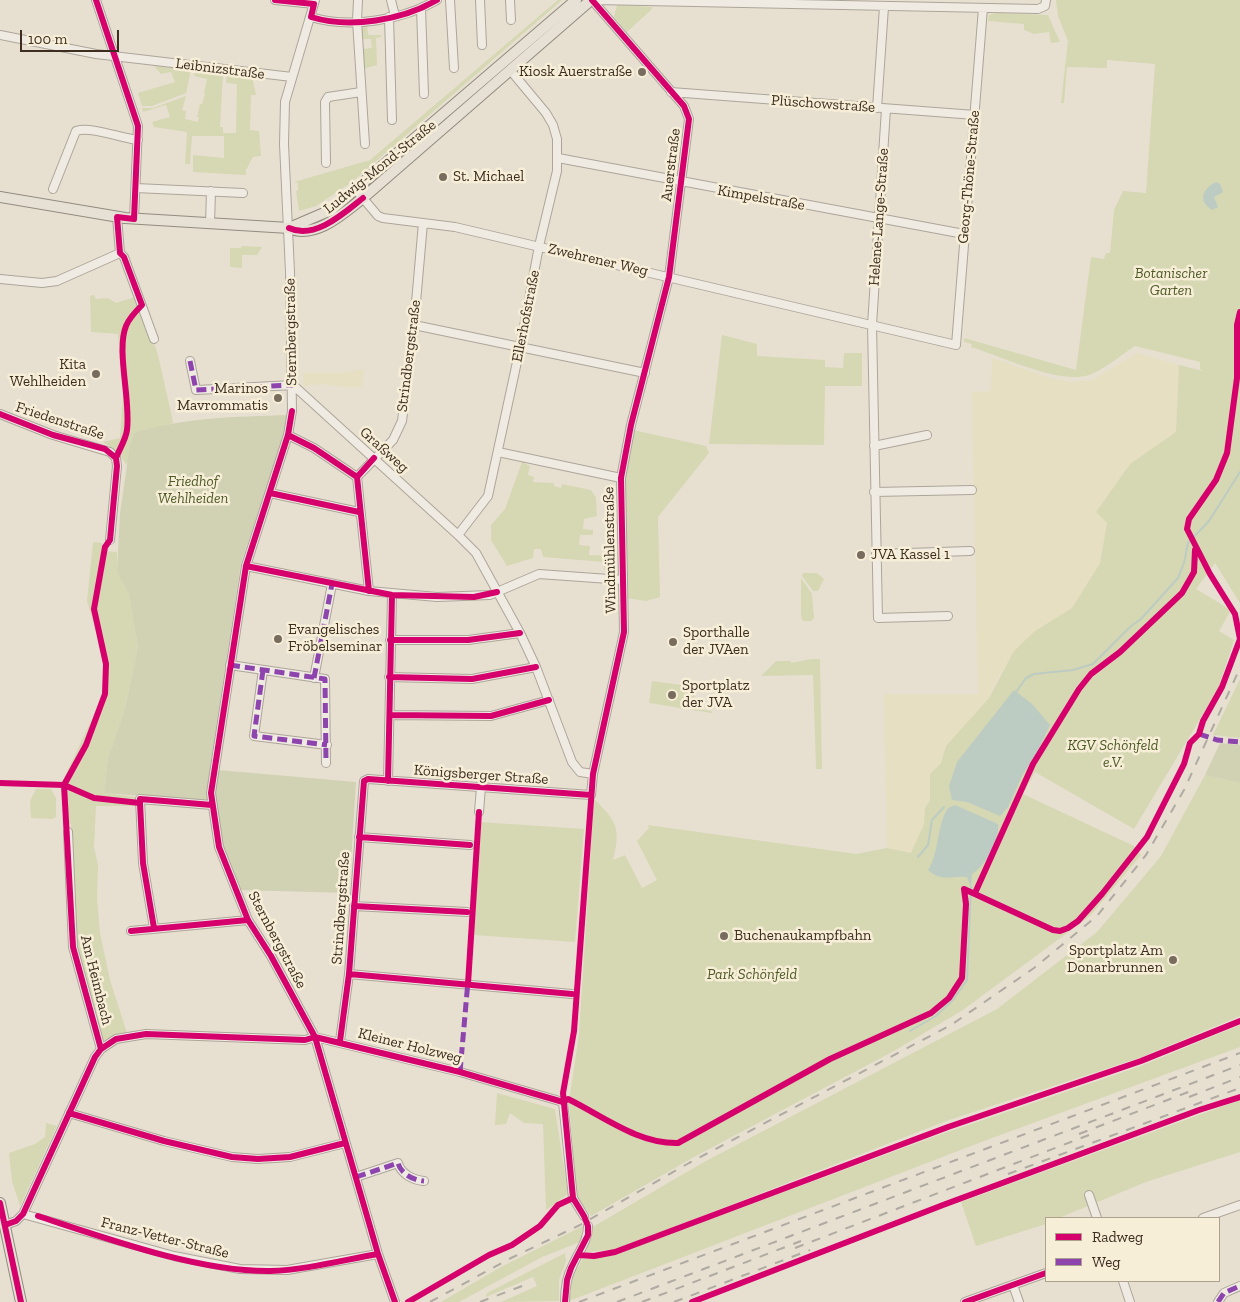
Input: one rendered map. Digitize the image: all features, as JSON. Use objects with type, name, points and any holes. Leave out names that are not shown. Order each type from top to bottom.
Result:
[{"type":"main road","name":"Ludwig-Mond-Straße","points":[[0,197],[134,219],[289,228],[302,232],[324,225],[341,216],[360,194],[576,0]]},
{"type":"main road","name":"Ludwig-Mond-Straße","points":[[360,194],[511,71],[593,0]]},
{"type":"main road","points":[[0,1203],[21,1302]]},
{"type":"street","points":[[96,0],[138,126],[134,219]]},
{"type":"street","points":[[275,0],[315,2]]},
{"type":"street","points":[[358,0],[357,22],[365,144]]},
{"type":"street","points":[[391,0],[392,120]]},
{"type":"street","points":[[450,0],[454,68]]},
{"type":"street","points":[[480,0],[482,45]]},
{"type":"street","points":[[510,0],[511,20]]},
{"type":"street","points":[[593,0],[884,7],[947,3],[983,8],[1038,9],[1045,3]]},
{"type":"street","name":"Auerstraße","points":[[593,0],[684,106],[689,118],[669,277]]},
{"type":"street","points":[[311,17],[330,22],[357,22],[392,17],[421,8],[435,1]]},
{"type":"street","name":"Sternbergstraße","points":[[315,2],[285,102],[284,121],[293,385],[288,435],[246,566],[211,793],[219,847],[248,920],[272,956],[315,1036],[378,1254],[395,1302]]},
{"type":"street","points":[[877,108],[884,7]]},
{"type":"street","points":[[421,8],[424,94]]},
{"type":"street","name":"Georg-Thöne-Straße","points":[[956,345],[983,8]]},
{"type":"street","name":"Leibnizstraße","points":[[0,36],[114,56],[292,77]]},
{"type":"street","name":"Ellerhofstraße","points":[[458,534],[488,496],[520,348],[539,246],[556,181],[557,139],[552,125],[546,113],[511,71]]},
{"type":"street","points":[[326,163],[325,102],[328,97],[361,92]]},
{"type":"street","name":"Plüschowstraße","points":[[671,92],[975,115]]},
{"type":"street","name":"Helene-Lange-Straße","points":[[886,109],[872,325],[878,618],[948,616]]},
{"type":"street","points":[[53,190],[76,131],[84,128],[120,138],[138,140]]},
{"type":"street","name":"Kimpelstraße","points":[[558,158],[682,183],[964,234]]},
{"type":"street","points":[[136,188],[243,193]]},
{"type":"street","points":[[210,224],[211,191]]},
{"type":"street","name":"Zwehrener Weg","points":[[360,194],[383,218],[455,227],[956,345]]},
{"type":"street","points":[[117,217],[120,253],[124,257],[154,339]]},
{"type":"street","name":"Strindbergstraße","points":[[357,477],[392,440],[402,421],[414,325],[423,223]]},
{"type":"street","points":[[0,279],[42,283],[56,280],[120,253]]},
{"type":"street","name":"Windmühlenstraße","points":[[592,795],[593,774],[624,632],[621,478],[631,425],[669,277]]},
{"type":"street","points":[[414,325],[645,373]]},
{"type":"street","points":[[190,360],[196,390],[293,385]]},
{"type":"street","name":"Graßweg","points":[[293,385],[458,534],[476,553],[520,633],[536,667],[572,762],[580,772],[593,774]]},
{"type":"street","name":"Friedenstraße","points":[[0,414],[53,435],[110,452],[116,458],[117,466],[110,540]]},
{"type":"street","points":[[288,435],[314,448],[357,477],[359,512],[370,592]]},
{"type":"street","points":[[874,446],[927,435]]},
{"type":"street","points":[[498,452],[621,478]]},
{"type":"street","points":[[874,492],[972,490]]},
{"type":"street","points":[[270,493],[359,512]]},
{"type":"street","points":[[876,554],[970,551]]},
{"type":"street","points":[[246,566],[392,595],[474,597],[497,592],[539,574],[623,580]]},
{"type":"street","points":[[314,678],[332,584]]},
{"type":"street","points":[[388,781],[392,595]]},
{"type":"street","points":[[390,640],[468,640],[520,633]]},
{"type":"street","points":[[230,664],[325,680],[326,763]]},
{"type":"street","points":[[390,677],[472,679],[536,667]]},
{"type":"street","points":[[263,670],[254,736],[327,744]]},
{"type":"street","points":[[390,715],[491,716],[548,700]]},
{"type":"street","name":"Strindbergstraße","points":[[340,1041],[349,974],[363,785],[368,779]]},
{"type":"street","name":"Königsberger Straße","points":[[368,779],[592,795]]},
{"type":"street","points":[[478,812],[481,787]]},
{"type":"street","points":[[154,928],[143,863],[140,799],[212,804]]},
{"type":"street","name":"Am Heimbach","points":[[23,1214],[68,1113],[101,1049],[73,947],[68,832]]},
{"type":"street","points":[[359,837],[470,845]]},
{"type":"street","points":[[354,906],[467,912]]},
{"type":"street","points":[[132,931],[248,920]]},
{"type":"street","points":[[349,974],[572,994]]},
{"type":"street","name":"Kleiner Holzweg","points":[[101,1049],[116,1039],[146,1034],[305,1040],[315,1036],[460,1072],[563,1102],[573,1198],[584,1216]]},
{"type":"street","points":[[68,1113],[132,1133],[232,1157],[258,1159],[290,1157],[345,1143]]},
{"type":"street","points":[[356,1177],[398,1163],[405,1174],[415,1180],[424,1181]]},
{"type":"street","points":[[1089,1195],[1097,1217]]},
{"type":"street","points":[[1206,1217],[1240,1205]]},
{"type":"street","points":[[5,1225],[16,1221],[23,1214]]},
{"type":"street","name":"Franz-Vetter-Straße","points":[[23,1214],[174,1256],[240,1269],[287,1270],[378,1254]]},
{"type":"street","points":[[566,1302],[569,1274],[585,1243],[588,1226]]},
{"type":"street","points":[[964,1302],[1045,1273]]},
{"type":"street","points":[[1123,1282],[1130,1302]]},
{"type":"street","points":[[1013,1285],[1019,1302]]},
{"type":"street","points":[[1218,1302],[1224,1293],[1240,1286]]},
{"type":"shaded area","points":[[1216,182],[1220,184],[1223,192],[1214,197],[1218,207],[1212,210],[1203,199],[1208,188]]},
{"type":"shaded area","points":[[1137,353],[1179,365],[1176,432],[1130,464],[1096,512],[1107,522],[1100,563],[1072,608],[1035,631],[998,677],[989,698],[946,746],[941,763],[930,774],[931,799],[925,808],[924,824],[911,854],[887,848],[884,694],[978,694],[972,392],[991,391],[992,358],[1050,378],[1071,382],[1092,380]]},
{"type":"shaded area","points":[[364,369],[362,387],[340,387],[324,384],[303,386],[303,373],[341,373]]},
{"type":"shaded area","points":[[1014,690],[1032,704],[1050,725],[1038,750],[1023,774],[1008,807],[1000,816],[967,802],[952,800],[949,786],[957,762]]},
{"type":"shaded area","points":[[955,805],[998,824],[997,838],[991,852],[982,865],[972,874],[971,887],[967,877],[948,878],[933,874],[928,870],[932,863],[944,815],[948,808]]},
{"type":"green space","points":[[558,0],[562,0],[352,182],[316,206],[299,211],[296,191],[298,190],[298,183],[294,182],[370,160]]},
{"type":"green space","name":"Park Schönfeld","points":[[1056,0],[1240,0],[1240,603],[1215,563],[1196,589],[1231,610],[1219,631],[1234,640],[1218,689],[1134,829],[1035,772],[1023,794],[1134,846],[1141,855],[1090,916],[963,1010],[894,1051],[694,1157],[591,1216],[577,1197],[569,1102],[579,1034],[594,799],[608,813],[615,826],[617,840],[613,860],[625,855],[642,888],[657,880],[637,841],[649,828],[648,825],[856,854],[887,848],[911,853],[924,824],[925,808],[930,800],[930,774],[941,763],[946,746],[989,698],[1014,651],[1035,631],[1072,608],[1100,563],[1107,523],[1096,512],[1130,464],[1176,432],[1179,365],[1203,371],[1200,369],[1200,362],[1135,346],[1107,366],[1089,375],[1076,377],[1062,376],[1030,368],[971,347],[972,344],[964,342],[964,338],[1076,370],[1091,257],[1104,259],[1106,253],[1110,253],[1114,210],[1123,191],[1146,193],[1155,64],[1107,60],[1107,68],[1067,67],[1064,103],[1061,103],[1068,41],[1058,16]]},
{"type":"green space","points":[[617,5],[652,7],[627,32],[614,17]]},
{"type":"green space","points":[[997,13],[1048,15],[1060,42],[1051,43],[1049,32],[1034,34],[1024,30],[1024,24],[988,21],[989,15]]},
{"type":"green space","points":[[367,25],[368,35],[382,35],[376,38],[377,65],[363,69],[362,49],[372,48],[371,39],[362,39],[362,27]]},
{"type":"green space","points":[[154,66],[191,70],[186,93],[152,106],[142,106],[138,93],[175,82],[171,72],[161,74]]},
{"type":"green space","points":[[195,70],[223,73],[220,127],[223,127],[223,133],[236,133],[237,84],[226,83],[227,73],[252,77],[256,95],[251,95],[250,130],[259,131],[261,156],[253,157],[246,170],[246,175],[193,172],[193,155],[224,158],[224,136],[192,136],[190,164],[185,164],[187,132],[154,127],[152,122],[170,117],[166,105],[143,112],[142,108],[153,108],[186,96],[182,110],[186,111],[185,119],[198,122],[199,117],[197,117],[205,94],[207,79],[194,76]]},
{"type":"green space","points":[[242,246],[262,247],[257,255],[242,255],[242,268],[230,267],[230,248],[241,248]]},
{"type":"green space","points":[[94,295],[96,299],[108,298],[116,303],[135,297],[138,306],[142,307],[158,355],[172,417],[173,423],[135,433],[127,465],[117,452],[103,442],[120,438],[123,394],[118,334],[91,332],[90,296]]},
{"type":"green space","points":[[722,335],[757,344],[757,356],[825,360],[825,367],[843,368],[844,353],[862,353],[862,386],[825,386],[824,445],[709,444]]},
{"type":"green space","name":"Friedhof Wehlheiden","points":[[288,415],[285,433],[241,563],[210,767],[208,801],[104,793],[108,758],[125,708],[138,647],[129,594],[117,572],[120,513],[129,452],[134,433],[191,421],[229,417]]},
{"type":"green space","points":[[633,430],[706,446],[709,453],[658,517],[660,597],[646,601],[626,598],[624,478]]},
{"type":"green space","points":[[522,462],[530,466],[528,475],[534,477],[533,482],[554,483],[554,486],[561,488],[562,484],[591,490],[596,498],[597,516],[584,519],[583,529],[593,530],[593,535],[580,535],[579,545],[590,546],[589,555],[614,556],[614,572],[604,570],[604,562],[543,557],[541,549],[534,549],[533,558],[507,566],[491,540],[491,525],[505,509]]},
{"type":"green space","points":[[93,542],[102,543],[102,551],[117,552],[117,572],[129,594],[138,647],[125,708],[108,758],[104,793],[138,797],[137,806],[96,806],[94,847],[98,865],[97,899],[100,933],[110,980],[127,1033],[104,1040],[100,1038],[75,939],[71,824],[64,822],[62,782],[102,698],[103,654],[87,601]]},
{"type":"green space","points":[[803,573],[817,573],[824,579],[818,591],[813,591],[802,576]]},
{"type":"green space","points":[[801,578],[812,594],[814,618],[811,621],[803,621],[801,617]]},
{"type":"green space","points":[[820,659],[822,769],[816,769],[813,675],[761,676],[776,661],[791,661],[791,663]]},
{"type":"green space","points":[[1240,679],[1240,738],[1213,735]]},
{"type":"green space","name":"Sportplatz der JVA","points":[[652,681],[696,687],[693,708],[712,711],[712,713],[649,703]]},
{"type":"green space","points":[[1220,743],[1240,745],[1240,783],[1205,775]]},
{"type":"green space","points":[[218,770],[356,782],[349,893],[238,890],[227,861],[216,816],[215,801]]},
{"type":"green space","points":[[1205,775],[1240,783],[1240,1016],[1139,1058],[949,1120],[617,1249],[586,1252],[590,1243],[591,1228],[704,1162],[997,1009],[1097,932],[1161,856]]},
{"type":"green space","points":[[36,789],[51,789],[56,798],[56,817],[52,819],[31,818],[30,801]]},
{"type":"green space","points":[[480,822],[584,829],[575,942],[474,935]]},
{"type":"green space","points":[[1240,1025],[1240,1047],[984,1141],[569,1301],[571,1279],[583,1259],[616,1254],[939,1135],[1141,1066]]},
{"type":"green space","points":[[497,1093],[555,1109],[568,1194],[546,1210],[543,1124],[524,1123],[510,1113],[506,1124],[495,1125]]},
{"type":"green space","points":[[1240,1100],[1240,1152],[1146,1182],[1061,1217],[1045,1217],[1045,1224],[976,1246],[961,1202]]},
{"type":"green space","points":[[46,1123],[57,1126],[20,1206],[12,1181],[9,1153],[35,1144],[45,1137]]},
{"type":"green space","points":[[583,1226],[580,1242],[542,1257],[459,1302],[441,1302],[501,1267]]},
{"type":"green space","points":[[565,1253],[566,1261],[559,1280],[559,1301],[501,1302],[537,1286],[533,1277],[486,1297],[487,1293]]},
{"type":"waterway","points":[[1016,692],[1026,678],[1034,674],[1073,670],[1093,664],[1131,626],[1141,619],[1178,578],[1184,563],[1188,543],[1209,521],[1240,472]]},
{"type":"waterway","points":[[918,857],[928,845],[932,820],[944,807]]},
{"type":"waterway","points":[[910,1031],[936,1016],[953,1000],[967,980],[971,887]]},
{"type":"railway","points":[[430,1302],[511,1258],[580,1225],[689,1163],[951,1025],[1034,968],[1097,916],[1146,855],[1184,790],[1240,668]]},
{"type":"railway","points":[[579,1302],[1240,1053]]},
{"type":"railway","points":[[617,1302],[1240,1065]]},
{"type":"railway","points":[[1189,1097],[1240,1077]]},
{"type":"railway","points":[[1008,1174],[1240,1088]]},
{"type":"railway","points":[[1079,1134],[1196,1089]]},
{"type":"railway","points":[[795,1248],[1089,1135]]},
{"type":"railway","points":[[642,1302],[801,1241]]},
{"type":"railway","points":[[674,1302],[810,1250]]},
{"type":"railway","points":[[480,1302],[530,1283]]},
{"type":"marked path","points":[[190,361],[196,390],[293,385]]},
{"type":"marked path","points":[[314,678],[332,584]]},
{"type":"marked path","points":[[230,665],[325,679],[326,763]]},
{"type":"marked path","points":[[263,670],[254,736],[327,745]]},
{"type":"marked path","points":[[1199,734],[1217,740],[1240,742]]},
{"type":"marked path","points":[[460,1072],[468,981]]},
{"type":"marked path","points":[[356,1177],[398,1163],[408,1176],[424,1181]]},
{"type":"marked path","points":[[1218,1302],[1224,1293],[1240,1286]]},
{"type":"cycle path","points":[[96,0],[138,126],[134,219],[117,217],[120,253],[124,257],[142,305],[129,320],[123,336],[122,349],[128,418],[124,441],[116,458]]},
{"type":"cycle path","points":[[275,0],[314,4],[311,17],[326,21],[342,22],[359,22],[392,17],[408,13],[437,0]]},
{"type":"cycle path","points":[[565,1302],[567,1280],[571,1268],[588,1235],[588,1226],[584,1216],[573,1198],[563,1093],[574,1031],[593,774],[624,632],[621,478],[631,425],[669,277],[689,119],[684,106],[592,0]]},
{"type":"cycle path","points":[[289,228],[299,231],[319,228],[338,217],[363,198]]},
{"type":"cycle path","points":[[563,1102],[568,1099],[621,1128],[649,1139],[678,1143],[830,1059],[931,1013],[949,998],[962,978],[966,904],[964,889],[1053,930],[1060,931],[1078,921],[1102,894],[1147,837],[1184,764],[1190,743],[1199,734],[1203,721],[1222,687],[1240,639],[1235,614],[1210,574],[1187,529],[1189,519],[1216,480],[1227,453],[1237,378],[1237,325],[1240,312]]},
{"type":"cycle path","points":[[292,411],[288,435],[246,566],[211,793],[219,847],[248,920],[271,956],[315,1037],[378,1254],[395,1302]]},
{"type":"cycle path","points":[[0,414],[53,435],[105,449],[116,458],[117,466],[110,540],[105,547],[94,609],[106,664],[105,694],[86,745],[64,785],[73,947],[101,1049]]},
{"type":"cycle path","points":[[288,435],[314,448],[357,477]]},
{"type":"cycle path","points":[[369,591],[357,477],[374,458]]},
{"type":"cycle path","points":[[270,493],[359,512]]},
{"type":"cycle path","points":[[975,893],[1033,764],[1079,689],[1091,674],[1120,652],[1182,593],[1194,572],[1195,550]]},
{"type":"cycle path","points":[[246,566],[392,595],[474,597],[497,592]]},
{"type":"cycle path","points":[[388,781],[392,595]]},
{"type":"cycle path","points":[[390,640],[468,640],[520,633]]},
{"type":"cycle path","points":[[389,677],[472,679],[536,667]]},
{"type":"cycle path","points":[[390,715],[491,716],[549,700]]},
{"type":"cycle path","points":[[340,1041],[349,974],[364,781],[368,779],[591,795]]},
{"type":"cycle path","points":[[0,783],[64,785],[94,798],[140,803]]},
{"type":"cycle path","points":[[140,803],[140,799],[212,805]]},
{"type":"cycle path","points":[[140,803],[143,863],[154,928]]},
{"type":"cycle path","points":[[468,984],[479,812]]},
{"type":"cycle path","points":[[359,837],[470,845]]},
{"type":"cycle path","points":[[354,906],[467,912]]},
{"type":"cycle path","points":[[131,931],[248,920]]},
{"type":"cycle path","points":[[349,974],[572,994]]},
{"type":"cycle path","points":[[578,1255],[594,1256],[615,1252],[948,1127],[1141,1061],[1240,1021]]},
{"type":"cycle path","points":[[5,1225],[16,1221],[23,1214],[95,1057],[101,1049],[116,1039],[146,1034],[305,1040],[315,1037],[460,1072],[563,1102]]},
{"type":"cycle path","points":[[692,1302],[943,1205],[1199,1110],[1240,1097]]},
{"type":"cycle path","points":[[69,1113],[164,1141],[232,1157],[258,1159],[290,1157],[345,1143]]},
{"type":"cycle path","points":[[408,1302],[489,1255],[512,1245],[540,1226],[558,1205],[573,1198]]},
{"type":"cycle path","points":[[0,1203],[21,1302]]},
{"type":"cycle path","points":[[38,1216],[152,1252],[183,1260],[242,1270],[270,1271],[297,1269],[378,1254]]},
{"type":"cycle path","points":[[965,1302],[1045,1273]]},
{"type":"place","name":"Kiosk Auerstraße","points":[[642,72]]},
{"type":"place","name":"St. Michael","points":[[443,177]]},
{"type":"place","name":"Kita Wehlheiden","points":[[96,374]]},
{"type":"place","name":"Marinos Mavrommatis","points":[[278,398]]},
{"type":"place","name":"JVA Kassel 1","points":[[861,555]]},
{"type":"place","name":"Evangelisches Fröbelseminar","points":[[278,639]]},
{"type":"place","name":"Sporthalle der JVAen","points":[[673,642]]},
{"type":"place","name":"Sportplatz der JVA","points":[[672,695]]},
{"type":"place","name":"Buchenaukampfbahn","points":[[724,936]]},
{"type":"place","name":"Sportplatz Am Donarbrunnen","points":[[1173,960]]},
{"type":"park label","name":"Botanischer Garten","points":[[1171,282]]},
{"type":"park label","name":"KGV Schönfeld e.V.","points":[[1113,754]]}]
